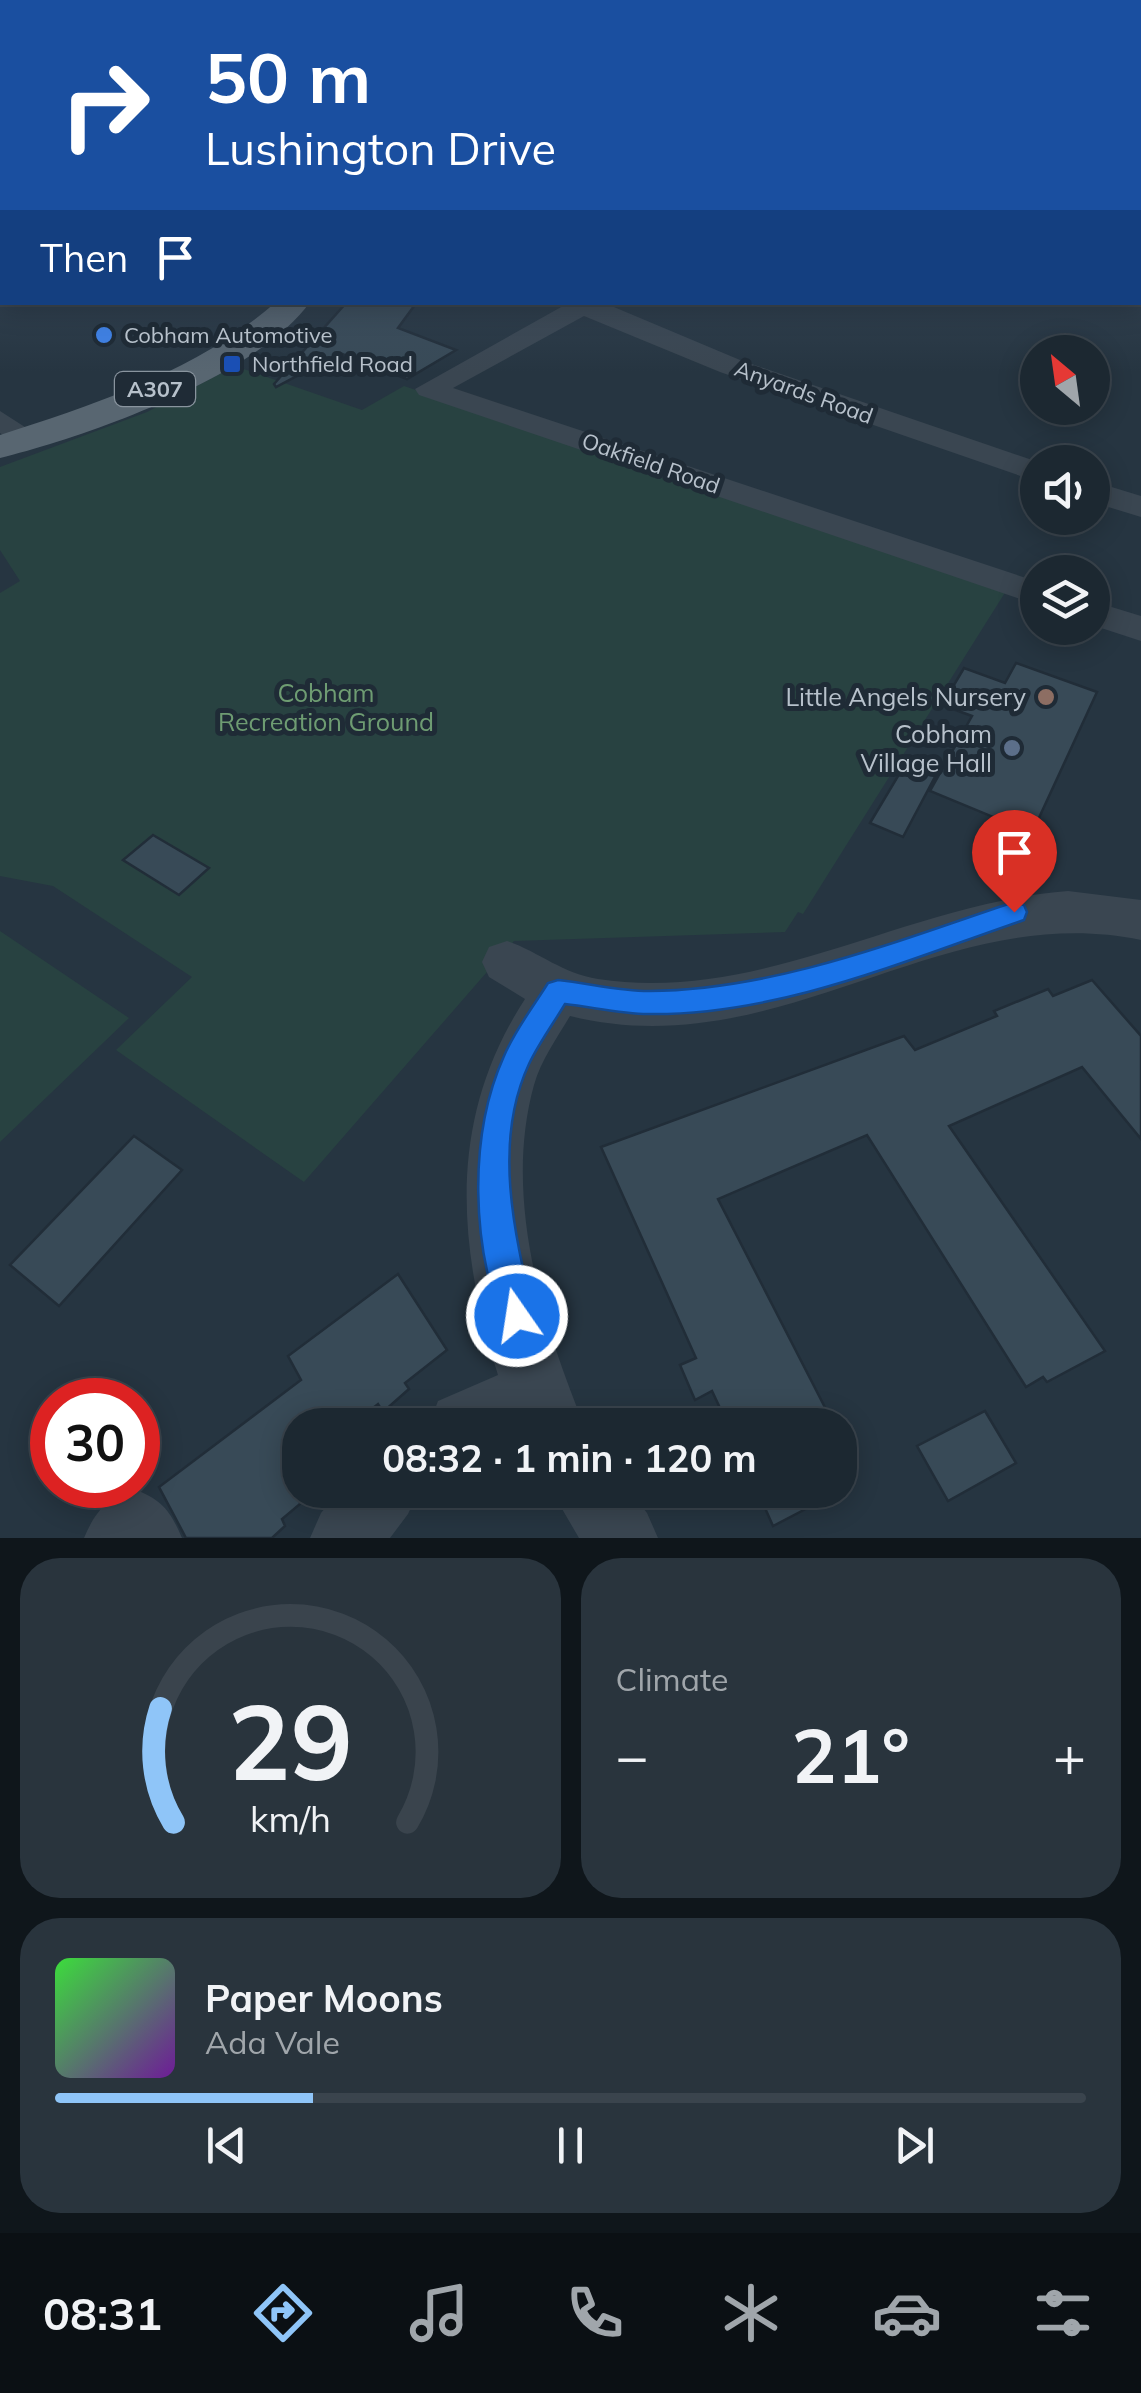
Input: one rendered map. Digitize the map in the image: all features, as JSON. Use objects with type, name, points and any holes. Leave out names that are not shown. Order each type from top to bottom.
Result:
[{"type":"main road","name":"A307","points":[[9,435],[192,372],[256,334],[290,305]]},
{"type":"street","name":"Oakfield Road","points":[[580,305],[428,388],[1020,588]]},
{"type":"street","name":"Anyards Road","points":[[584,305],[730,366],[1020,467]]},
{"type":"street","points":[[1110,497],[1141,506]]},
{"type":"street","points":[[1110,618],[1141,629]]},
{"type":"street","points":[[506,962],[558,991],[604,1000],[692,1002],[807,980],[1014,912],[1088,910],[1141,920]]},
{"type":"street","points":[[543,1408],[500,1240],[493,1152],[505,1090],[517,1059],[558,991]]},
{"type":"street","points":[[346,1538],[370,1508]]},
{"type":"street","points":[[600,1508],[622,1538]]},
{"type":"street","points":[[120,1538],[134,1524],[146,1538]]},
{"type":"green space","name":"Cobham Recreation Ground","points":[[235,366],[362,410],[404,386],[1006,591],[803,914],[798,912],[785,932],[514,941],[304,1182],[116,1050],[192,977],[53,886],[0,876],[0,593],[20,581],[0,550],[0,467],[147,412]]},
{"type":"green space","points":[[0,931],[129,1018],[0,1142]]},
{"type":"building","points":[[344,305],[415,305],[398,328],[456,350],[407,379],[340,353],[276,387],[274,384]]},
{"type":"building","name":"Cobham Village Hall","points":[[1016,663],[1097,692],[1032,833],[930,791],[972,716],[942,705],[964,668],[1005,683]]},
{"type":"building","points":[[907,761],[937,773],[903,837],[870,823]]},
{"type":"building","points":[[153,835],[209,868],[179,895],[123,860]]},
{"type":"building","points":[[1092,980],[1141,1036],[1141,1139],[1082,1067],[949,1126],[1105,1351],[1047,1382],[1043,1377],[1026,1387],[867,1135],[718,1199],[825,1408],[720,1408],[712,1391],[695,1400],[680,1365],[696,1358],[601,1147],[904,1036],[915,1050],[997,1016],[994,1011],[1048,989],[1053,996]]},
{"type":"building","points":[[134,1136],[182,1170],[59,1306],[10,1265]]},
{"type":"building","points":[[398,1274],[447,1350],[405,1383],[409,1389],[388,1408],[378,1404],[373,1408],[282,1408],[282,1508],[295,1508],[282,1519],[285,1526],[272,1538],[186,1538],[160,1486],[301,1380],[288,1356]]},
{"type":"building","points":[[985,1411],[1016,1463],[948,1501],[917,1446]]},
{"type":"building","points":[[765,1508],[808,1508],[773,1526]]},
{"type":"place","name":"Cobham Automotive","points":[[104,335]]},
{"type":"place","name":"Northfield Road","points":[[232,364]]},
{"type":"place","name":"Little Angels Nursery","points":[[1046,697]]},
{"type":"place","name":"Cobham Village Hall","points":[[1012,748]]},
{"type":"route","points":[[517,1316],[500,1240],[493,1152],[505,1090],[517,1059],[558,991],[604,1000],[648,1002],[692,1002],[743,994],[859,965],[1014,912]]}]
